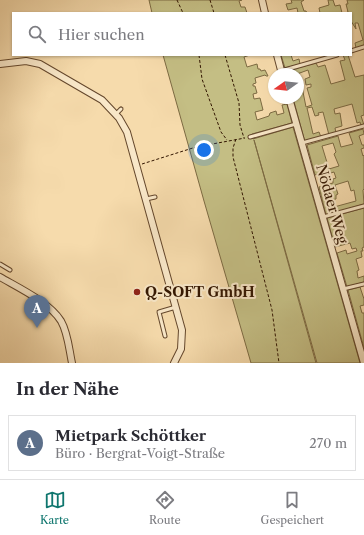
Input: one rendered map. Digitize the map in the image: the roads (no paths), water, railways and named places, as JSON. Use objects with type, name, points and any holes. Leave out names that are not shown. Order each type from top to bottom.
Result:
[{"type":"street","points":[[262,0],[265,12]]},
{"type":"street","points":[[277,56],[281,68]]},
{"type":"street","points":[[0,64],[26,61],[40,64],[102,100],[116,114],[124,125],[182,330],[181,349],[176,362]]},
{"type":"street","name":"Nödaer Weg","points":[[291,104],[364,363]]},
{"type":"street","points":[[0,277],[52,310],[60,320],[66,334],[72,363]]},
{"type":"lane","points":[[352,51],[364,47]]},
{"type":"lane","points":[[295,68],[334,56]]},
{"type":"lane","points":[[116,114],[122,109]]},
{"type":"lane","points":[[250,137],[296,124]]},
{"type":"lane","points":[[302,144],[364,126]]},
{"type":"lane","points":[[146,199],[154,197]]},
{"type":"lane","points":[[323,217],[364,206]]},
{"type":"lane","points":[[0,264],[10,270]]},
{"type":"lane","points":[[343,290],[364,284]]},
{"type":"lane","points":[[165,336],[158,312],[176,307]]},
{"type":"place","name":"Q-SOFT GmbH","points":[[137,292]]},
{"type":"place","name":"Mietpark Schöttker","points":[[37,328]]}]
